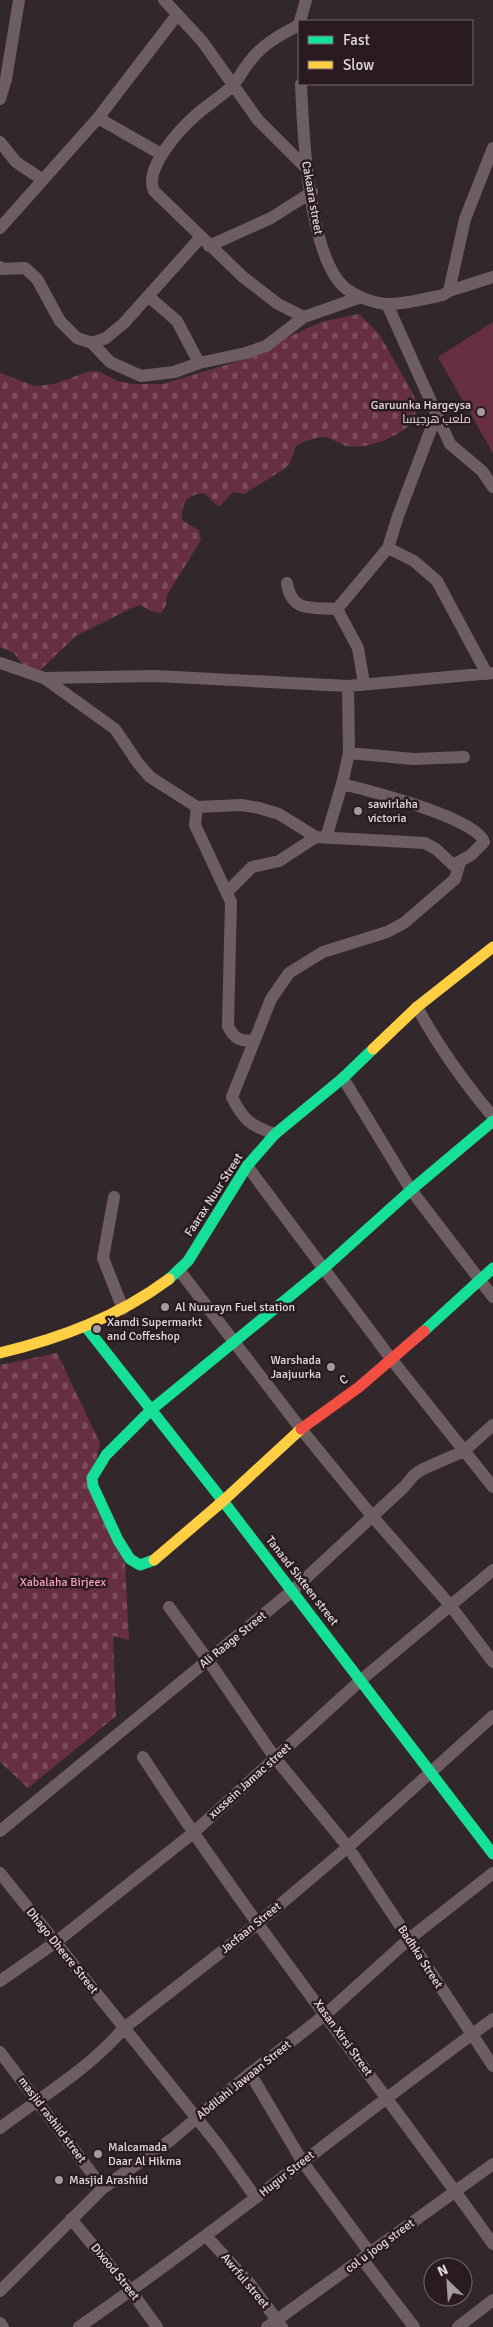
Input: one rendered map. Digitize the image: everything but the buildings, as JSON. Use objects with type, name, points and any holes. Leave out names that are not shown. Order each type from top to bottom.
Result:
[{"type":"street","points":[[0,99],[6,79],[19,0]]},
{"type":"street","points":[[166,0],[177,15],[202,40],[258,120],[307,169]]},
{"type":"street","points":[[300,20],[306,0]]},
{"type":"street","points":[[0,228],[98,118],[177,15]]},
{"type":"street","points":[[298,24],[268,42],[249,62],[233,86],[195,115],[161,154],[150,184],[154,191],[243,277],[278,304],[304,317]]},
{"type":"street","name":"Cakaara street","points":[[301,85],[303,144],[319,241],[331,270],[344,287],[361,297]]},
{"type":"street","points":[[98,118],[161,154]]},
{"type":"street","points":[[0,142],[16,162],[43,180]]},
{"type":"street","points":[[449,291],[466,219],[493,148]]},
{"type":"street","points":[[0,267],[25,268],[37,279],[60,321],[77,338],[92,342],[106,338],[124,323],[148,296],[205,241],[271,218],[312,192]]},
{"type":"street","points":[[92,342],[110,362],[141,376],[174,372],[199,363],[246,353],[266,346],[304,317],[361,297],[387,304],[443,295],[449,291],[493,277]]},
{"type":"street","points":[[148,296],[178,321],[199,363]]},
{"type":"street","points":[[387,304],[450,444],[482,471],[493,487]]},
{"type":"street","points":[[337,609],[388,548],[398,516],[436,416]]},
{"type":"street","points":[[44,678],[156,676],[348,686],[490,674],[436,581],[414,561],[388,548]]},
{"type":"street","points":[[287,583],[290,597],[297,606],[337,609]]},
{"type":"street","points":[[337,609],[358,648],[364,684]]},
{"type":"street","points":[[0,663],[44,678],[115,729],[150,777],[197,807],[242,805],[259,808],[279,814],[321,838],[425,843],[436,849],[453,865],[479,848],[484,842],[482,837],[468,828],[437,813],[391,796],[342,784]]},
{"type":"street","points":[[228,892],[252,867],[279,861],[321,838],[342,784],[349,754],[348,686]]},
{"type":"street","points":[[349,754],[413,759],[464,758]]},
{"type":"street","points":[[197,807],[195,825],[216,873],[228,892],[231,902],[228,1026],[236,1038],[244,1041],[255,1040]]},
{"type":"street","points":[[275,1134],[254,1127],[245,1118],[232,1097],[271,999],[289,973],[323,952],[387,932],[404,923],[455,879],[460,862]]},
{"type":"street","name":"Faarax Nuur Street","points":[[0,1353],[29,1346],[86,1327],[153,1291],[179,1270],[188,1261],[248,1166],[275,1134],[343,1078],[417,1007],[493,947]]},
{"type":"street","points":[[417,1007],[435,1040],[457,1073],[493,1117]]},
{"type":"street","points":[[343,1078],[411,1190],[493,1297]]},
{"type":"street","points":[[152,1410],[323,1269],[411,1190],[493,1122]]},
{"type":"street","points":[[248,1166],[392,1360],[493,1487]]},
{"type":"street","points":[[114,1197],[103,1258],[123,1308]]},
{"type":"street","name":"C","points":[[152,1410],[106,1455],[92,1478],[93,1486],[118,1542],[129,1558],[142,1566],[151,1562],[223,1501],[300,1428],[359,1387],[392,1360],[493,1268]]},
{"type":"street","points":[[179,1270],[300,1428],[372,1516],[450,1605],[493,1662]]},
{"type":"street","name":"Tanaad Sixteen street","points":[[86,1327],[223,1501],[493,1854]]},
{"type":"street","name":"Ali Raage Street","points":[[0,1831],[292,1591],[414,1475],[464,1451],[493,1425]]},
{"type":"street","name":"xussein Jamac street","points":[[0,1981],[56,1942],[193,1833],[361,1680],[493,1570]]},
{"type":"street","name":"Badhka Street","points":[[168,1607],[208,1660],[275,1758],[348,1847],[493,2066]]},
{"type":"street","name":"Jacfaan Street","points":[[0,2128],[86,2067],[106,2050],[124,2028],[257,1924],[348,1847],[493,1716]]},
{"type":"street","name":"Xasan Xirsi Street","points":[[143,1757],[193,1833],[257,1924],[326,2014],[493,2244]]},
{"type":"street","name":"Dhago Dheere Street","points":[[0,1873],[197,2118],[256,2198]]},
{"type":"street","name":"Abdilahi Jawaan Street","points":[[0,2291],[103,2188],[172,2138],[250,2073],[326,2014],[409,1939],[493,1873]]},
{"type":"street","name":"Hugur Street","points":[[80,2327],[206,2237],[302,2161],[388,2099],[493,2019]]},
{"type":"street","name":"masjid rashiid street","points":[[0,2052],[103,2188]]},
{"type":"street","points":[[250,2073],[302,2161],[414,2327]]},
{"type":"street","name":"col u joog street","points":[[275,2325],[493,2164]]},
{"type":"street","name":"Dixood Street","points":[[71,2219],[131,2291],[157,2327]]},
{"type":"street","name":"Awrful street","points":[[206,2237],[244,2276],[275,2325]]},
{"type":"street","points":[[458,2327],[493,2300]]},
{"type":"street","points":[[0,2323],[3,2327]]},
{"type":"green space","points":[[359,314],[379,334],[412,392],[416,401],[415,420],[409,426],[384,441],[365,446],[347,446],[325,437],[304,442],[296,446],[289,465],[244,494],[233,492],[219,507],[204,493],[189,498],[184,504],[182,520],[199,530],[201,540],[167,595],[166,605],[161,613],[150,611],[141,605],[132,608],[76,636],[38,672],[27,671],[14,653],[0,647],[0,373],[35,386],[54,384],[90,371],[100,372],[117,381],[134,384],[163,384],[262,354],[286,338],[321,322]]},
{"type":"green space","name":"Garuunka Hargeysa ملعب هرجيسا","points":[[493,322],[493,453],[438,357]]},
{"type":"green space","name":"Xabalaha Birjeex","points":[[57,1353],[100,1443],[92,1479],[125,1563],[129,1640],[113,1636],[116,1716],[28,1788],[0,1762],[0,1365]]},
{"type":"traffic: fast","points":[[169,1279],[188,1261],[247,1166],[275,1134],[343,1078],[373,1049]]},
{"type":"traffic: fast","points":[[154,1560],[140,1565],[130,1559],[118,1540],[93,1486],[92,1478],[106,1455],[151,1410],[323,1269],[411,1190],[493,1121]]},
{"type":"traffic: fast","points":[[424,1331],[493,1268]]},
{"type":"traffic: fast","points":[[86,1327],[223,1501],[493,1854]]},
{"type":"traffic: slow","points":[[373,1049],[417,1007],[493,947]]},
{"type":"traffic: slow","points":[[0,1353],[88,1325],[130,1304],[169,1279]]},
{"type":"traffic: slow","points":[[154,1560],[223,1501],[301,1429]]},
{"type":"traffic: jam","points":[[301,1429],[359,1387],[424,1331]]},
{"type":"place","name":"Garuunka Hargeysa ملعب هرجيسا","points":[[481,412]]},
{"type":"place","name":"sawirlaha victoria","points":[[358,811]]},
{"type":"place","name":"Al Nuurayn Fuel station","points":[[165,1307]]},
{"type":"place","name":"Xamdi Supermarkt and Coffeshop","points":[[97,1329]]},
{"type":"place","name":"Warshada Jaajuurka","points":[[331,1367]]},
{"type":"place","name":"Malcamada Daar Al Hikma","points":[[98,2154]]},
{"type":"place","name":"Masjid Arashiid","points":[[59,2180]]}]
